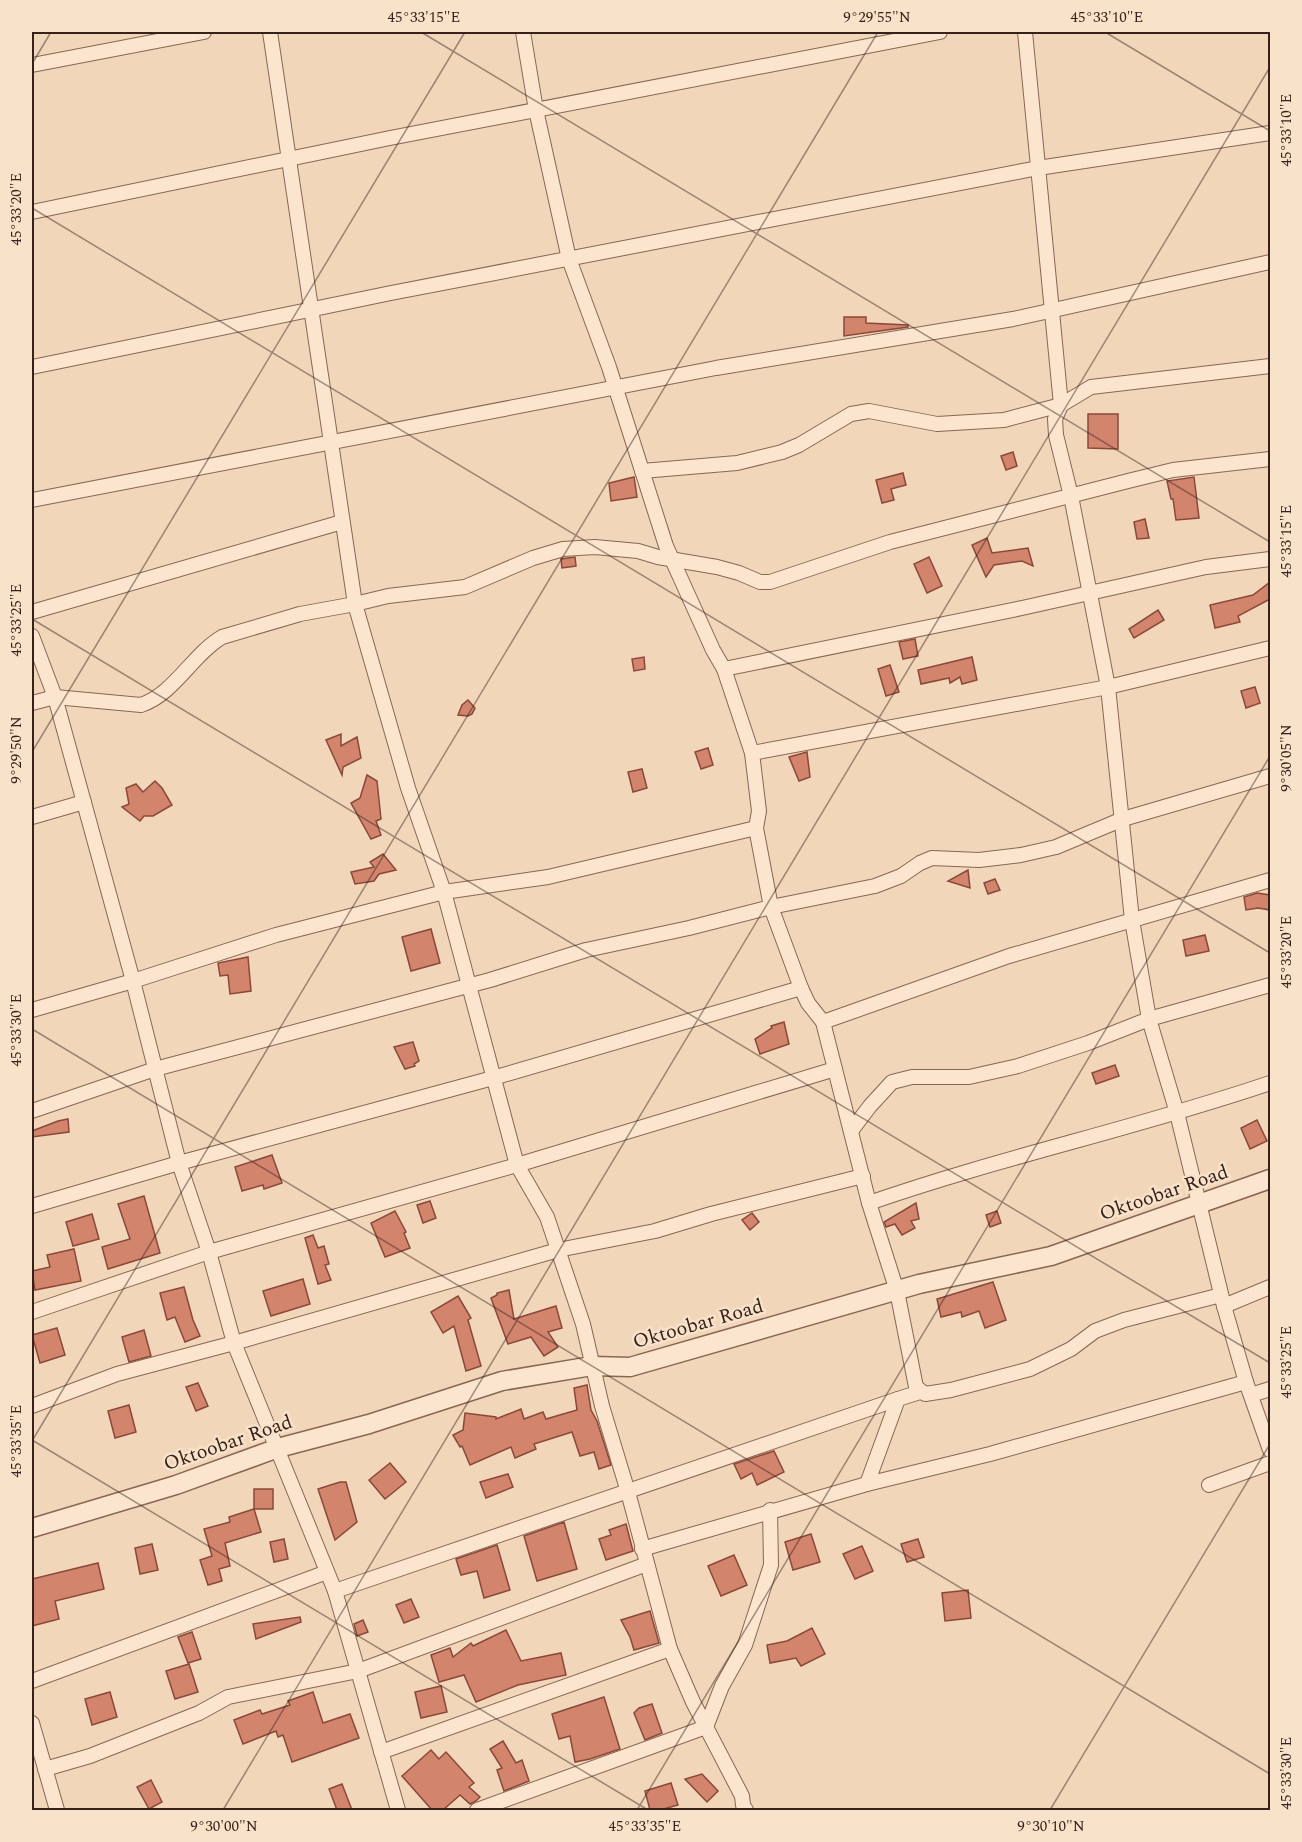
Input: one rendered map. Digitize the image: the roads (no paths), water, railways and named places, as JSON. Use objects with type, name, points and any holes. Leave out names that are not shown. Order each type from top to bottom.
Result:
[{"type":"street","points":[[32,65],[204,32]]},
{"type":"street","points":[[270,32],[355,604],[408,788],[444,892],[517,1165],[547,1217],[583,1324],[602,1406],[628,1492],[670,1649],[706,1727],[742,1796],[746,1810]]},
{"type":"street","points":[[523,32],[536,110],[569,259],[615,387],[671,558],[724,669],[752,753],[759,811],[756,828],[771,907],[801,988],[808,1003],[823,1022],[869,1203],[897,1291],[916,1387],[925,1394],[951,1390],[1030,1369],[1071,1349],[1095,1331],[1124,1320],[1223,1300],[1270,1287]]},
{"type":"street","points":[[32,212],[288,159],[940,32]]},
{"type":"street","points":[[1025,32],[1061,405],[1055,419],[1056,435],[1071,496],[1108,687],[1132,920],[1149,1019],[1177,1113],[1223,1300],[1248,1389],[1270,1450]]},
{"type":"street","points":[[32,367],[310,310],[1038,168],[1270,133]]},
{"type":"street","points":[[32,500],[728,366],[1012,320],[1270,262]]},
{"type":"street","points":[[642,471],[737,463],[782,452],[799,445],[851,414],[869,411],[937,424],[1004,420],[1061,405],[1091,387],[1270,366]]},
{"type":"street","points":[[32,703],[55,697],[141,705],[151,702],[163,692],[211,644],[222,637],[300,614],[388,596],[465,587],[533,558],[563,549],[595,547],[638,551],[658,557],[717,567],[760,582],[770,582],[890,542],[1173,470],[1270,459]]},
{"type":"street","points":[[32,612],[342,522]]},
{"type":"street","points":[[724,669],[1022,608],[1089,591],[1206,567],[1270,559]]},
{"type":"street","points":[[32,636],[55,697],[133,981],[179,1163],[209,1252],[234,1343],[335,1591],[398,1810]]},
{"type":"street","points":[[752,753],[1108,687],[1270,648]]},
{"type":"street","points":[[32,1111],[155,1068],[490,980],[586,950],[689,928],[771,907],[875,886],[901,876],[932,858],[979,860],[1021,855],[1056,847],[1123,819],[1270,776]]},
{"type":"street","points":[[32,817],[84,802]]},
{"type":"street","points":[[32,1010],[133,981],[276,935],[444,892],[548,877],[756,828]]},
{"type":"street","points":[[823,1022],[1009,956],[1270,880]]},
{"type":"street","points":[[851,1131],[892,1082],[912,1077],[969,1077],[1018,1065],[1088,1043],[1149,1019],[1270,985]]},
{"type":"street","points":[[32,1206],[179,1163],[493,1078],[801,988]]},
{"type":"street","points":[[32,1312],[209,1252],[517,1165],[835,1069]]},
{"type":"street","points":[[869,1203],[1177,1113],[1270,1083]]},
{"type":"street","points":[[32,1406],[117,1374],[234,1343],[558,1250],[655,1231],[711,1214],[863,1176]]},
{"type":"street","name":"Oktoobar Road","points":[[32,1528],[176,1485],[278,1448],[369,1424],[502,1381],[592,1365],[630,1366],[919,1284],[1051,1256],[1270,1179]]},
{"type":"street","points":[[642,1549],[770,1510],[867,1484],[1248,1389],[1270,1389]]},
{"type":"street","points":[[335,1591],[920,1392]]},
{"type":"street","points":[[867,1484],[898,1399]]},
{"type":"street","points":[[1209,1485],[1270,1463]]},
{"type":"street","points":[[477,1810],[706,1727],[722,1686],[745,1645],[771,1565],[770,1510]]},
{"type":"street","points":[[45,1769],[90,1756],[188,1717],[228,1697],[358,1671],[647,1564]]},
{"type":"street","points":[[32,1681],[327,1572]]},
{"type":"street","points":[[381,1752],[670,1649]]},
{"type":"street","points":[[32,1723],[57,1810]]}]
